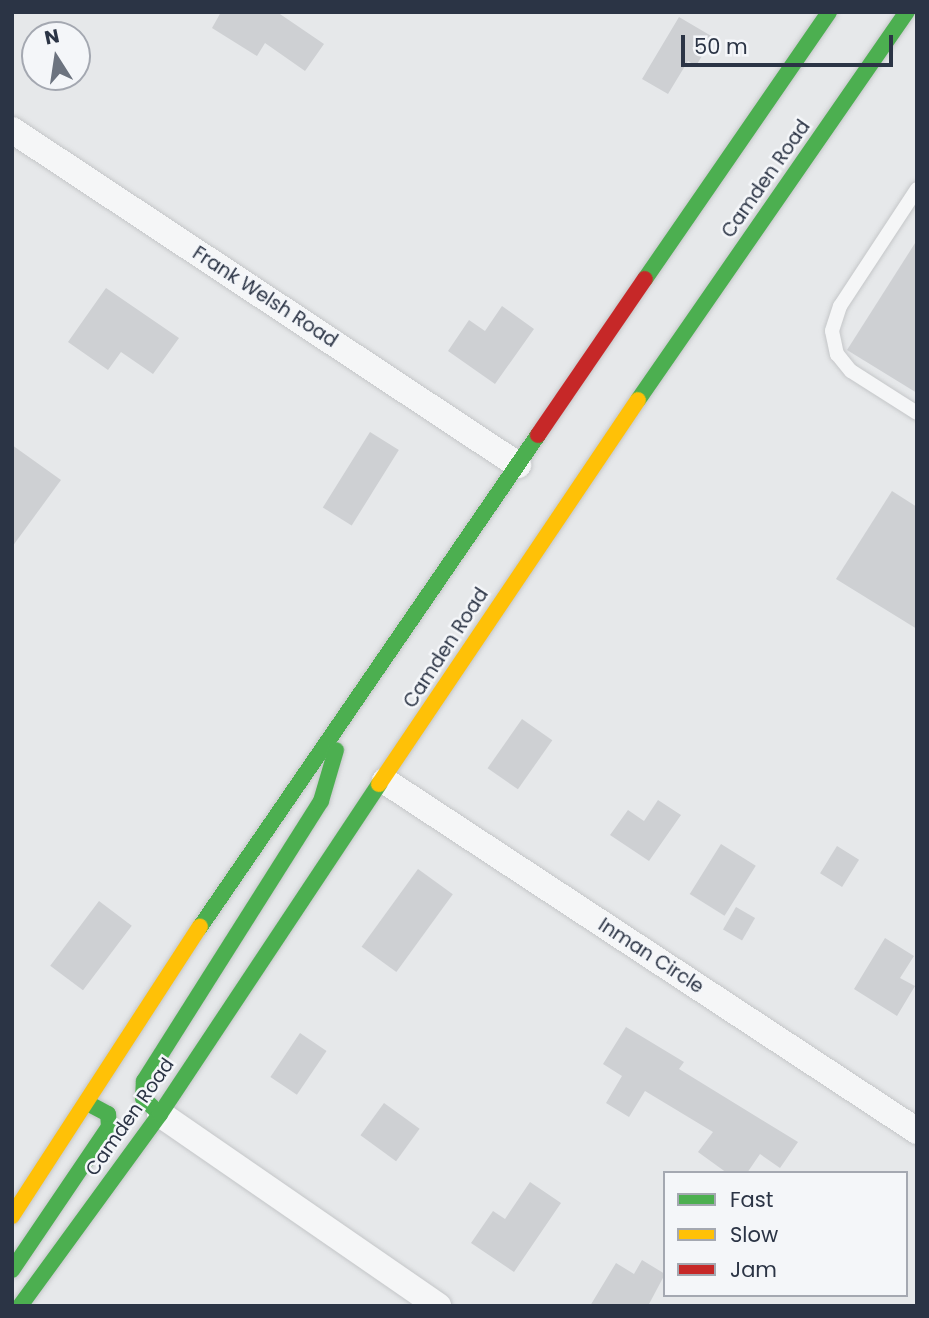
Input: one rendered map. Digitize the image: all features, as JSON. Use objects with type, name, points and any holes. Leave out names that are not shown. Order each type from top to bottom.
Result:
[{"type":"main road","name":"Camden Road","points":[[12,1216],[345,718],[829,12]]},
{"type":"main road","name":"Camden Road","points":[[20,1306],[160,1114],[385,781],[541,541],[907,12]]},
{"type":"main road","points":[[160,1114],[143,1098],[144,1082],[321,801],[345,718]]},
{"type":"main road","points":[[12,1270],[109,1127],[108,1114],[89,1104]]},
{"type":"street","name":"Frank Welsh Road","points":[[12,130],[518,465]]},
{"type":"street","name":"Inman Circle","points":[[385,781],[917,1131]]},
{"type":"street","points":[[160,1114],[438,1306]]},
{"type":"street","points":[[12,1168],[36,1182]]},
{"type":"lane","points":[[917,189],[840,306],[832,331],[836,354],[851,371],[917,413]]},
{"type":"building","points":[[221,12],[277,12],[324,44],[305,71],[265,43],[257,56],[212,28]]},
{"type":"building","points":[[679,17],[713,37],[696,66],[688,61],[668,94],[642,79]]},
{"type":"building","points":[[917,240],[917,393],[847,350]]},
{"type":"building","points":[[106,288],[179,338],[153,374],[121,352],[108,370],[68,342]]},
{"type":"building","points":[[502,306],[534,329],[495,384],[448,351],[469,320],[485,331]]},
{"type":"building","points":[[370,432],[399,450],[352,525],[323,507]]},
{"type":"building","points":[[12,445],[61,480],[12,547]]},
{"type":"building","points":[[892,491],[917,507],[917,629],[836,579]]},
{"type":"building","points":[[522,719],[552,740],[518,789],[488,768]]},
{"type":"building","points":[[658,800],[681,815],[649,861],[610,835],[628,810],[644,821]]},
{"type":"building","points":[[721,844],[756,866],[725,916],[690,894]]},
{"type":"building","points":[[837,846],[859,860],[842,887],[820,873]]},
{"type":"building","points":[[418,869],[453,894],[396,972],[362,947]]},
{"type":"building","points":[[99,901],[132,926],[83,990],[50,966]]},
{"type":"building","points":[[736,907],[755,918],[742,941],[723,930]]},
{"type":"building","points":[[885,938],[914,956],[900,978],[915,986],[897,1016],[854,989]]},
{"type":"building","points":[[626,1027],[684,1062],[679,1069],[798,1142],[780,1168],[760,1154],[748,1171],[724,1171],[698,1152],[713,1132],[645,1091],[629,1117],[606,1103],[622,1076],[603,1064]]},
{"type":"building","points":[[300,1033],[327,1051],[297,1095],[270,1077]]},
{"type":"building","points":[[384,1103],[420,1129],[396,1161],[360,1135]]},
{"type":"building","points":[[530,1182],[561,1203],[514,1272],[471,1243],[493,1211],[505,1219]]},
{"type":"building","points":[[642,1260],[663,1273],[648,1306],[590,1306],[616,1263],[634,1274]]},
{"type":"traffic: fast","points":[[645,279],[829,12]]},
{"type":"traffic: fast","points":[[638,400],[907,12]]},
{"type":"traffic: fast","points":[[200,927],[538,435]]},
{"type":"traffic: fast","points":[[160,1114],[143,1098],[144,1081],[321,801],[336,750]]},
{"type":"traffic: fast","points":[[20,1306],[160,1114],[379,784]]},
{"type":"traffic: fast","points":[[12,1270],[109,1127],[108,1114],[89,1104]]},
{"type":"traffic: slow","points":[[379,784],[638,400]]},
{"type":"traffic: slow","points":[[12,1216],[200,927]]},
{"type":"traffic: jam","points":[[538,435],[645,279]]}]
